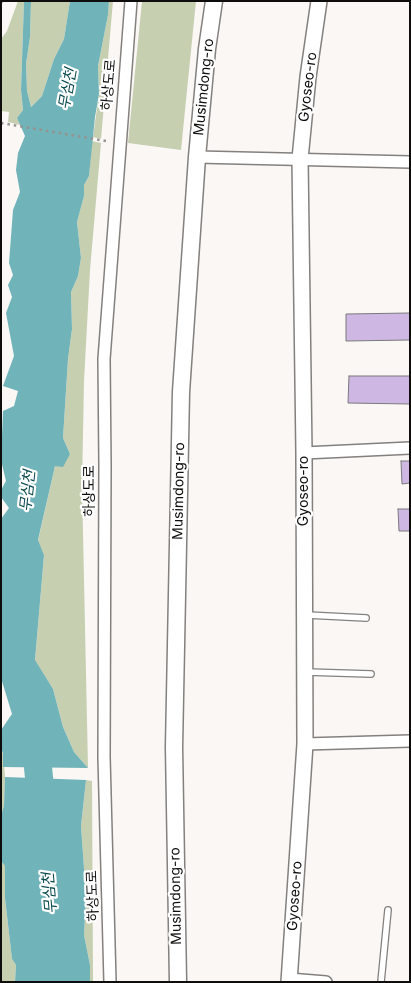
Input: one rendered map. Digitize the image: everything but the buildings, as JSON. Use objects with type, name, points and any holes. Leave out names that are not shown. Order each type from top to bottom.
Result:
[{"type":"main road","name":"Musimdong-ro","points":[[178,982],[174,747],[181,392],[197,157],[207,49],[214,1]]},
{"type":"street","name":"하상도로","points":[[110,982],[104,757],[106,465],[104,359],[131,1]]},
{"type":"street","name":"Gyoseo-ro","points":[[289,981],[305,744],[300,159],[308,77],[319,1]]},
{"type":"street","points":[[197,157],[410,162]]},
{"type":"street","points":[[304,453],[410,448]]},
{"type":"street","points":[[305,744],[410,740]]},
{"type":"street","points":[[289,981],[326,982]]},
{"type":"lane","points":[[304,614],[366,618]]},
{"type":"lane","points":[[304,672],[371,674]]},
{"type":"lane","points":[[381,982],[388,910]]},
{"type":"path","points":[[1,123],[106,141]]},
{"type":"green space","points":[[18,1],[24,1],[21,90],[23,110],[17,118],[20,125],[8,122],[9,112],[1,111],[1,39],[7,31]]},
{"type":"green space","points":[[31,1],[70,1],[64,39],[54,59],[42,96],[31,107],[27,91],[26,64],[30,37]]},
{"type":"green space","points":[[109,1],[113,1],[101,139],[93,137],[99,94],[98,66]]},
{"type":"green space","points":[[142,1],[196,1],[181,150],[128,143]]},
{"type":"green space","points":[[92,141],[101,143],[90,270],[84,381],[82,486],[88,768],[74,752],[63,727],[53,689],[35,661],[44,555],[38,541],[55,466],[70,454],[63,438],[68,359],[72,329],[71,292],[78,276],[81,258],[77,222],[84,196],[84,185],[89,176]]},
{"type":"green space","points":[[1,752],[3,753],[5,777],[4,806],[1,815]]},
{"type":"green space","points":[[86,780],[92,781],[93,982],[90,982],[90,965],[84,935],[86,897],[81,826]]},
{"type":"green space","points":[[1,861],[5,866],[5,898],[12,959],[16,965],[15,982],[1,982]]},
{"type":"water","points":[[24,1],[31,1],[30,37],[26,64],[27,91],[31,107],[42,96],[54,59],[64,39],[70,1],[109,1],[98,66],[99,94],[89,176],[84,185],[84,196],[77,222],[81,258],[78,276],[71,292],[72,329],[68,359],[63,438],[70,454],[63,467],[55,466],[38,540],[44,555],[35,660],[53,689],[63,727],[74,752],[88,768],[3,767],[3,753],[1,749],[1,730],[12,714],[1,678],[1,519],[9,508],[1,497],[1,490],[6,481],[1,460],[3,411],[14,406],[18,391],[3,386],[14,356],[6,313],[12,297],[8,285],[13,275],[9,263],[13,210],[20,192],[16,170],[18,153],[25,136],[17,118],[23,110],[21,90]]},
{"type":"water","points":[[5,777],[86,780],[81,826],[86,897],[84,935],[90,965],[90,982],[15,982],[16,965],[12,959],[5,898],[5,866],[1,861],[1,815],[4,806]]},
{"type":"waterway","name":"무심천","points":[[34,729],[43,816]]}]
